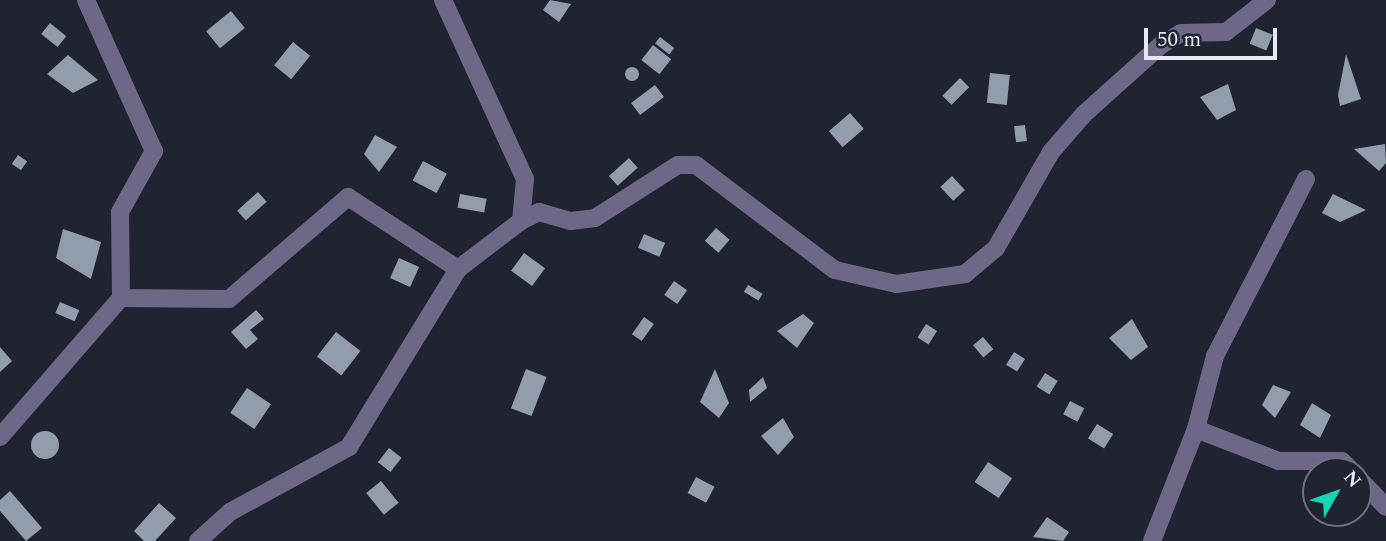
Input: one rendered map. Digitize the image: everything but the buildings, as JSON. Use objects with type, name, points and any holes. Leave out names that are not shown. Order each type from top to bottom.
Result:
[{"type":"street","points":[[0,437],[121,298],[120,212],[154,151],[86,0]]},
{"type":"street","points":[[443,0],[525,179],[521,221]]},
{"type":"street","points":[[198,541],[230,512],[349,447],[458,269],[521,221],[539,212],[571,221],[595,218],[678,165],[696,165],[835,270],[896,284],[965,274],[996,248],[1051,152],[1084,114],[1161,45],[1181,33],[1226,32],[1267,0]]},
{"type":"street","points":[[1152,541],[1196,429],[1215,356],[1307,179]]},
{"type":"street","points":[[121,298],[229,299],[348,197],[458,269]]},
{"type":"street","points":[[1196,429],[1279,461],[1302,461]]},
{"type":"street","points":[[1372,492],[1386,507]]}]
